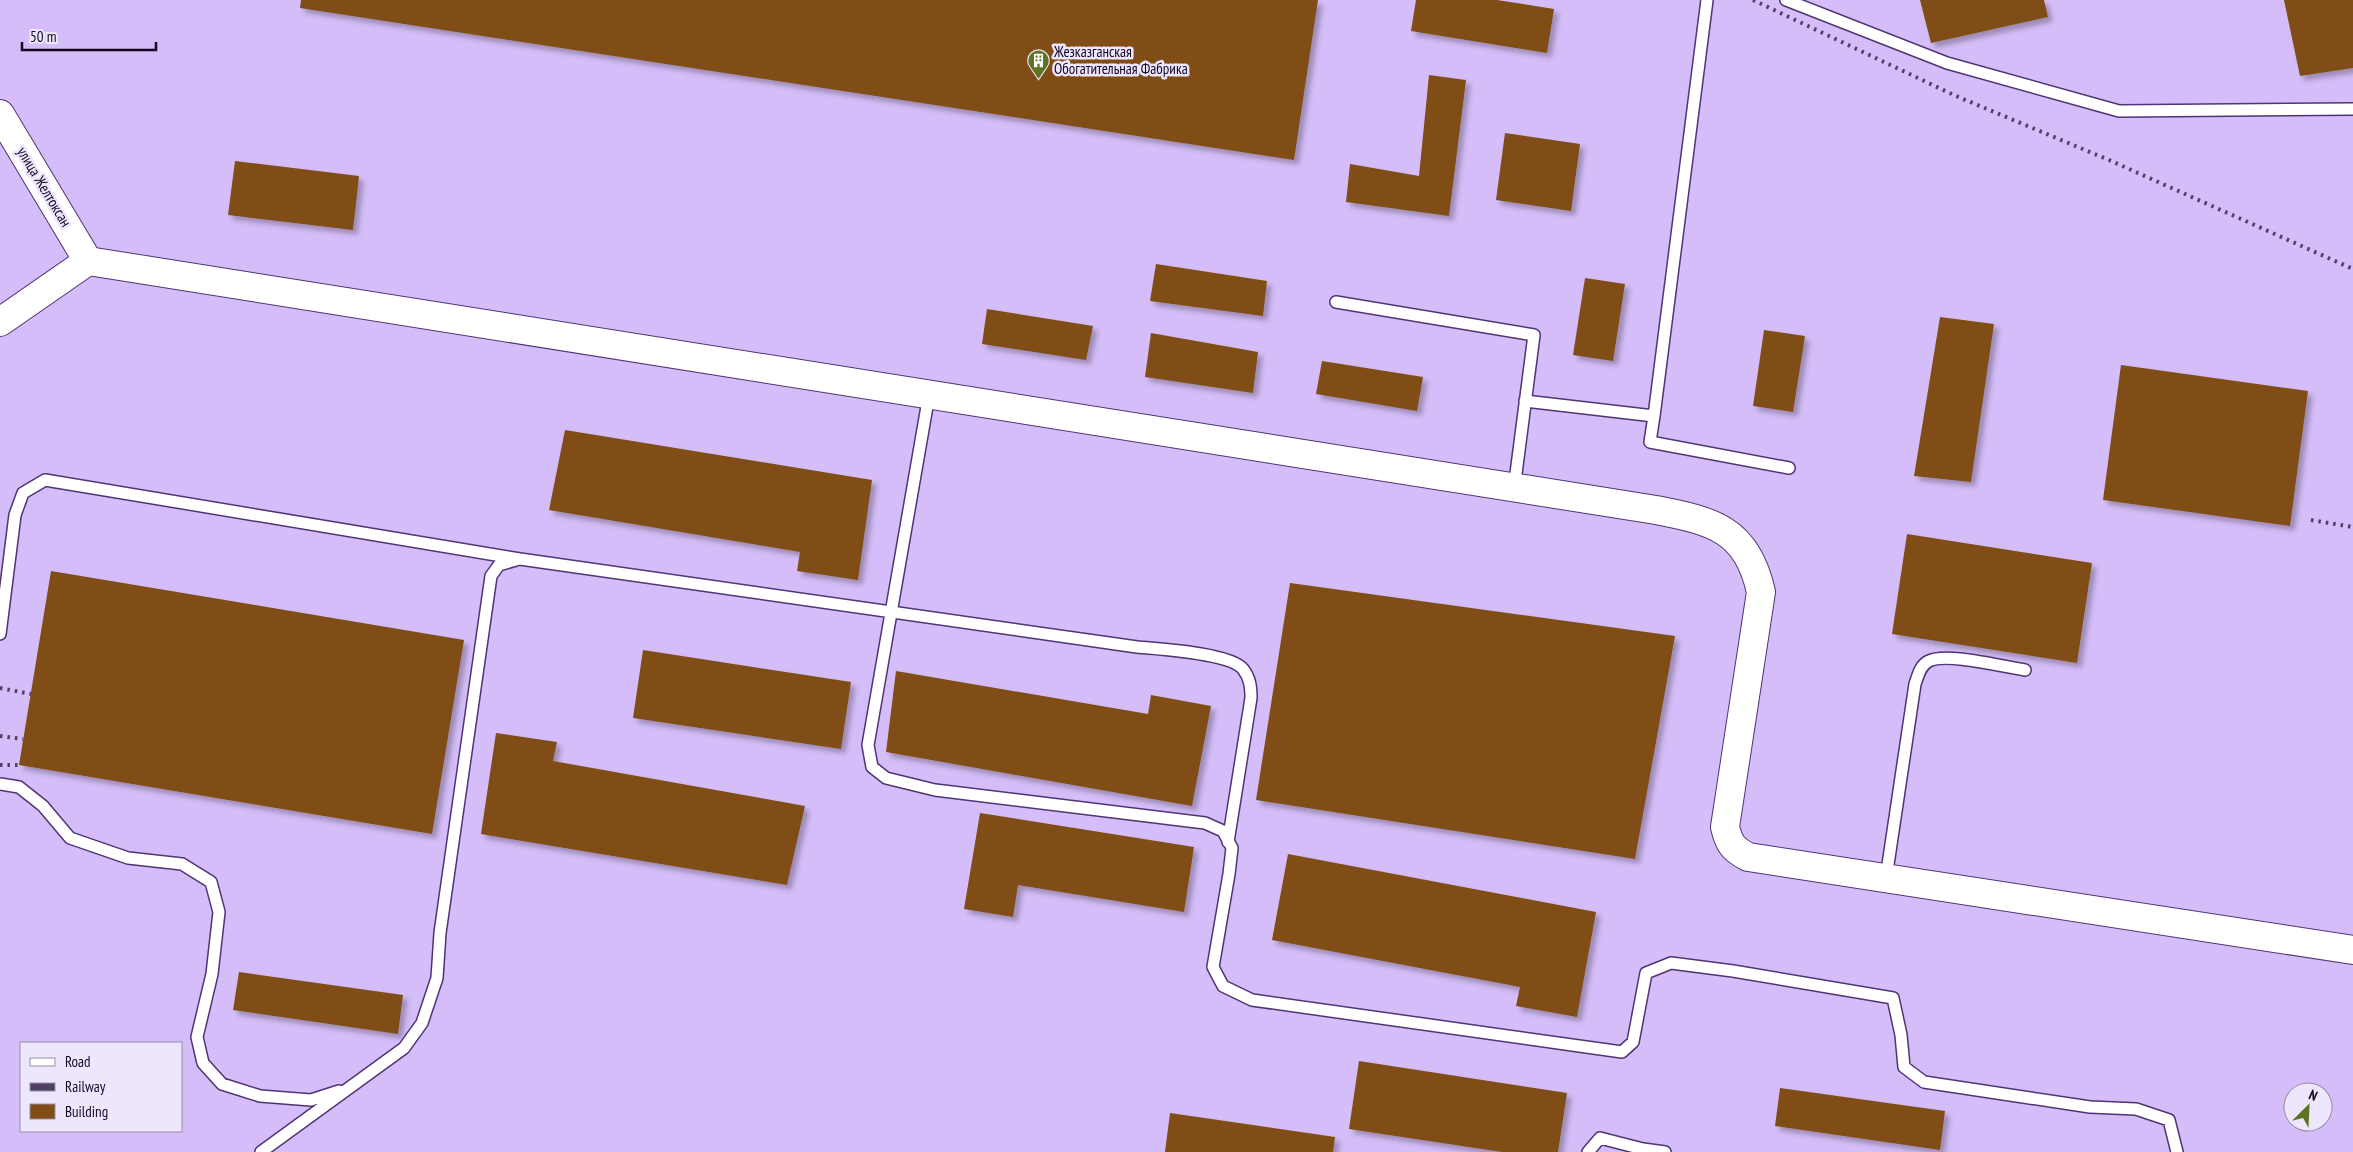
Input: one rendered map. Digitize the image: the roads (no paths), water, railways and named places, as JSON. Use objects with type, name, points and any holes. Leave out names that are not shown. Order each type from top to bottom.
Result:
[{"type":"street","name":"улица Желтоксан","points":[[0,114],[88,261]]},
{"type":"street","points":[[0,322],[88,261],[1698,518],[1728,532],[1749,557],[1761,592],[1725,827],[1731,847],[1748,857],[2353,950]]},
{"type":"lane","points":[[1707,0],[1650,442],[1789,468]]},
{"type":"lane","points":[[1786,0],[1947,62],[2119,111],[2353,109]]},
{"type":"lane","points":[[1336,302],[1534,335],[1514,488]]},
{"type":"lane","points":[[929,395],[868,745],[872,767],[886,778],[935,790],[1205,823],[1223,831],[1232,848],[1230,874],[1212,968],[1223,986],[1252,1000],[1622,1052],[1633,1042],[1646,972],[1671,963],[1733,971],[1893,998],[1902,1035],[1904,1067],[1924,1082],[2090,1107],[2136,1108],[2169,1120],[2177,1152]]},
{"type":"lane","points":[[1525,401],[1654,416]]},
{"type":"lane","points":[[0,634],[15,515],[23,493],[45,480],[520,559],[1137,647],[1204,654],[1242,667],[1250,682],[1251,698],[1228,842]]},
{"type":"lane","points":[[261,1152],[404,1048],[422,1023],[437,978],[440,933],[491,576],[499,565],[520,559]]},
{"type":"lane","points":[[1886,878],[1915,684],[1920,670],[1928,661],[1942,658],[1967,660],[2025,670]]},
{"type":"lane","points":[[0,784],[19,787],[43,806],[70,838],[128,858],[182,864],[211,882],[219,912],[212,974],[197,1037],[203,1063],[222,1084],[260,1096],[311,1100],[350,1088]]},
{"type":"lane","points":[[1588,1152],[1600,1138],[1643,1149],[1665,1152]]},
{"type":"railway","points":[[1753,0],[1956,96],[2109,160],[2353,269]]},
{"type":"railway","points":[[2311,520],[2353,527]]},
{"type":"railway","points":[[0,688],[31,694]]},
{"type":"railway","points":[[0,736],[23,739]]},
{"type":"railway","points":[[0,765],[19,765]]},
{"type":"place","name":"Жезказганская Обогатительная Фабрика","points":[[1038,80]]}]
